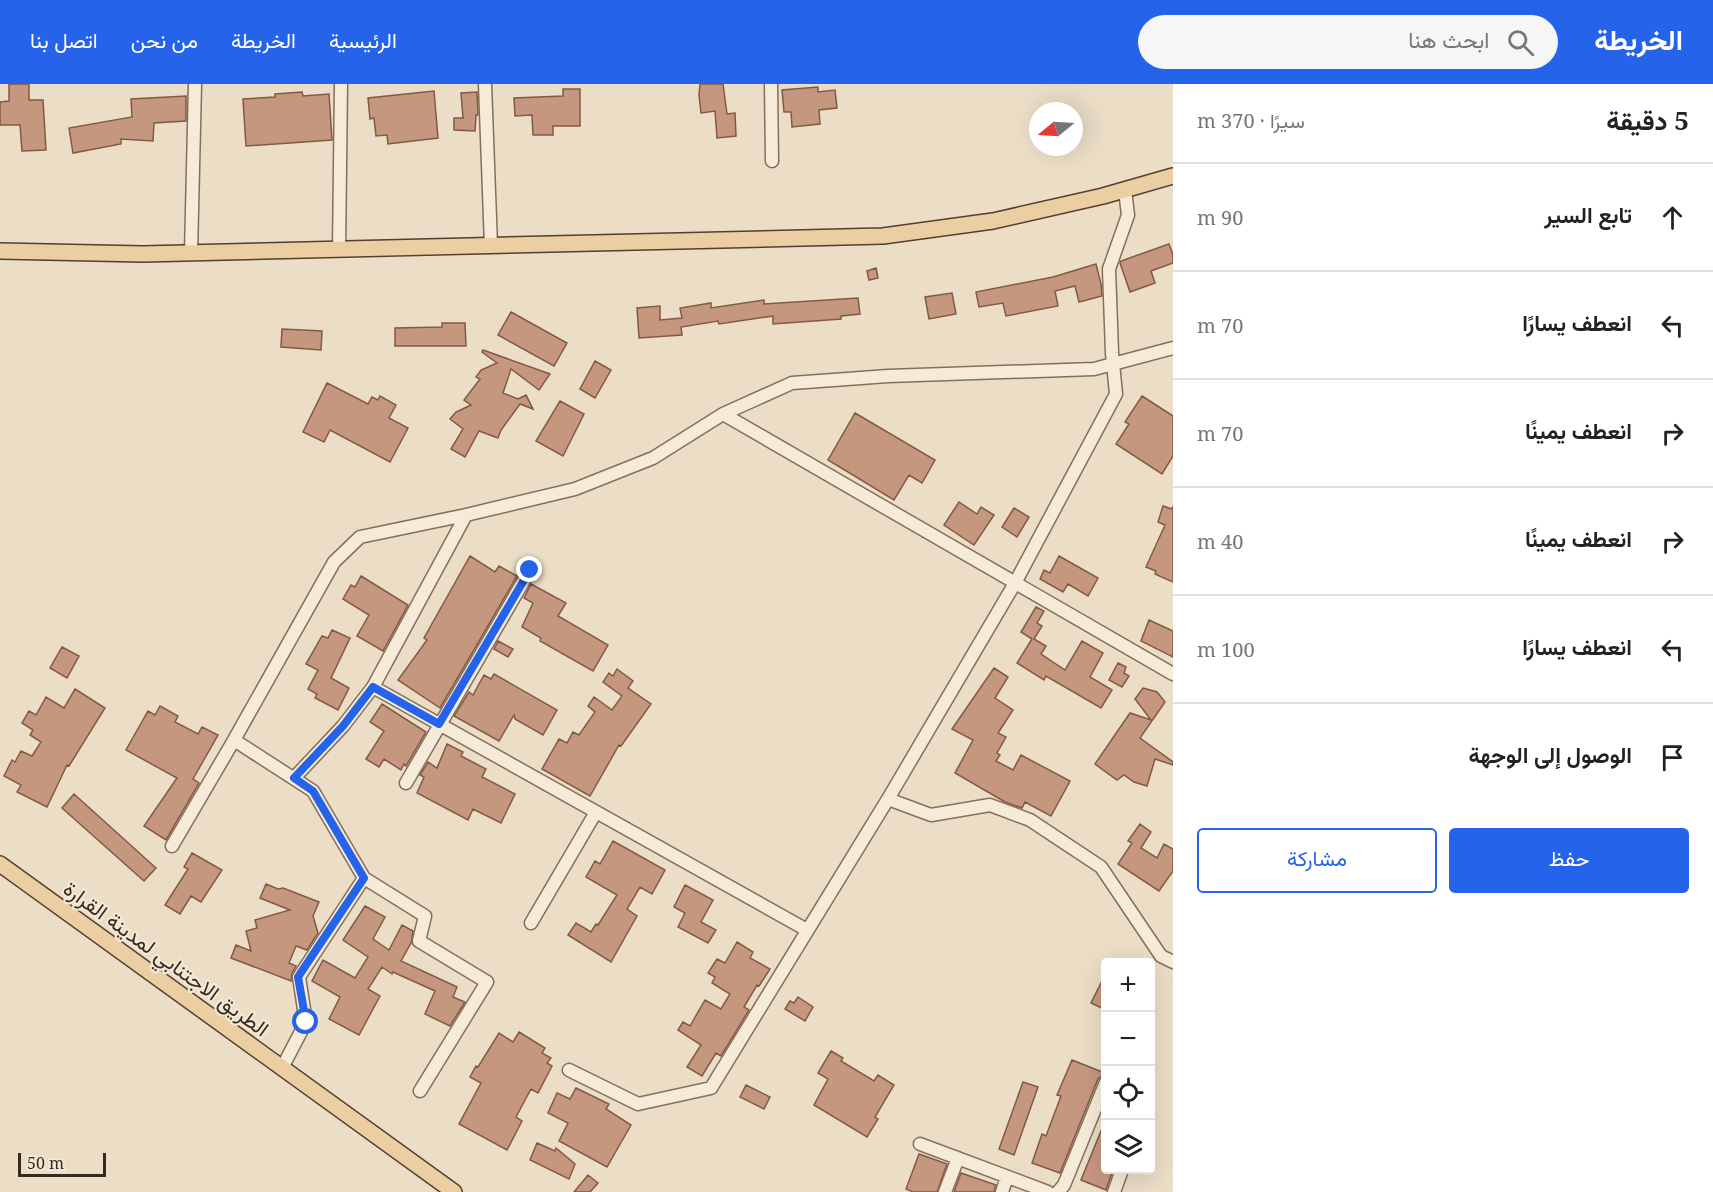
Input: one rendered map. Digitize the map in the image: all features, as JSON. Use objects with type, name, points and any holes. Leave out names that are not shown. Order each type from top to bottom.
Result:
[{"type":"main road","points":[[0,251],[143,255],[883,236],[993,221],[1125,190],[1173,176]]},
{"type":"main road","name":"الطريق الاجتنابي لمدينة القرارة","points":[[0,864],[454,1192]]},
{"type":"street","points":[[191,253],[195,84]]},
{"type":"street","points":[[339,250],[341,84]]},
{"type":"street","points":[[485,84],[491,246]]},
{"type":"street","points":[[771,84],[772,161]]},
{"type":"street","points":[[568,1070],[638,1104],[711,1088],[888,799],[1015,583],[1116,394],[1109,269],[1128,215],[1125,190]]},
{"type":"street","points":[[172,846],[334,562],[360,537],[574,489],[653,458],[723,414],[792,383],[888,376],[1094,369],[1173,348]]},
{"type":"street","points":[[723,414],[1173,674]]},
{"type":"street","points":[[294,778],[343,726],[373,687],[466,515]]},
{"type":"street","points":[[406,783],[530,570]]},
{"type":"street","points":[[373,687],[807,930]]},
{"type":"street","points":[[234,740],[313,791],[364,878],[425,916],[419,941],[487,982],[420,1091]]},
{"type":"street","points":[[888,799],[931,815],[990,805],[1030,820],[1101,867],[1161,956],[1173,962]]},
{"type":"street","points":[[531,923],[596,812]]},
{"type":"street","points":[[282,1068],[306,1022],[298,977],[364,878]]},
{"type":"street","points":[[1058,1192],[1064,1185],[1101,1094]]},
{"type":"street","points":[[920,1144],[1048,1192]]},
{"type":"street","points":[[945,1192],[958,1158]]},
{"type":"street","points":[[1114,1192],[1121,1174]]},
{"type":"street","points":[[1002,1192],[1008,1177]]},
{"type":"building","points":[[9,84],[29,84],[29,100],[43,100],[46,150],[22,151],[20,125],[0,125],[0,102],[9,101]]},
{"type":"building","points":[[700,84],[723,84],[727,114],[735,113],[736,136],[717,138],[715,111],[701,113]]},
{"type":"building","points":[[818,87],[818,92],[835,90],[837,108],[819,110],[820,124],[792,127],[791,112],[784,112],[782,90]]},
{"type":"building","points":[[563,89],[580,89],[580,126],[553,126],[553,135],[533,135],[532,115],[515,116],[514,98],[563,96]]},
{"type":"building","points":[[434,91],[438,138],[388,144],[387,135],[376,136],[374,118],[370,119],[368,98]]},
{"type":"building","points":[[302,92],[303,96],[329,94],[332,140],[246,146],[243,99]]},
{"type":"building","points":[[477,92],[478,115],[476,115],[475,131],[454,130],[454,118],[463,118],[461,93]]},
{"type":"building","points":[[186,96],[186,121],[154,123],[153,141],[121,139],[121,144],[73,153],[69,128],[132,117],[131,99]]},
{"type":"building","points":[[1169,244],[1173,263],[1151,271],[1155,283],[1130,292],[1121,261]]},
{"type":"building","points":[[1096,264],[1102,296],[1079,302],[1075,286],[1055,291],[1058,306],[1006,316],[1003,303],[979,307],[976,292],[1053,277]]},
{"type":"building","points":[[876,268],[878,278],[869,280],[867,271]]},
{"type":"building","points":[[952,293],[956,314],[929,319],[925,297]]},
{"type":"building","points":[[858,298],[860,314],[841,316],[841,319],[773,324],[773,316],[719,324],[718,321],[681,327],[682,335],[639,338],[637,308],[660,306],[660,320],[682,318],[680,308],[711,303],[711,308],[764,300],[764,304]]},
{"type":"building","points":[[511,312],[567,343],[554,366],[498,335]]},
{"type":"building","points":[[442,323],[465,323],[466,346],[395,346],[395,328],[442,327]]},
{"type":"building","points":[[282,329],[322,331],[321,350],[281,347]]},
{"type":"building","points":[[483,350],[550,374],[539,390],[511,369],[503,393],[518,399],[526,395],[533,409],[520,404],[501,430],[498,438],[479,431],[465,457],[451,449],[463,429],[450,419],[456,412],[471,405],[464,400],[480,379],[476,377],[481,370],[497,363],[482,352]]},
{"type":"building","points":[[595,361],[611,370],[595,398],[580,389]]},
{"type":"building","points":[[327,383],[368,404],[372,397],[378,400],[380,396],[396,405],[389,418],[408,428],[390,462],[330,430],[324,442],[303,432]]},
{"type":"building","points":[[1142,396],[1173,416],[1173,456],[1162,474],[1116,444],[1129,424],[1125,422]]},
{"type":"building","points":[[560,401],[584,414],[563,456],[536,441]]},
{"type":"building","points":[[855,413],[935,460],[922,483],[909,475],[894,500],[828,460]]},
{"type":"building","points":[[959,502],[977,514],[981,507],[994,515],[974,545],[944,525]]},
{"type":"building","points":[[1163,506],[1172,509],[1173,506],[1173,582],[1146,567],[1165,525],[1158,522]]},
{"type":"building","points":[[1014,508],[1029,517],[1017,537],[1002,527]]},
{"type":"building","points":[[470,556],[495,572],[499,566],[517,576],[440,708],[398,680],[427,640],[424,638]]},
{"type":"building","points":[[1059,556],[1098,578],[1088,596],[1068,584],[1063,592],[1040,579],[1044,570],[1050,573]]},
{"type":"building","points":[[361,576],[408,605],[383,651],[357,636],[369,615],[343,599],[351,585],[355,587]]},
{"type":"building","points":[[531,584],[566,603],[558,616],[608,645],[593,671],[540,641],[541,638],[522,627],[533,603],[524,598]]},
{"type":"building","points":[[1036,607],[1044,611],[1037,623],[1042,626],[1034,639],[1046,646],[1041,654],[1065,670],[1082,641],[1103,653],[1090,677],[1112,690],[1101,708],[1046,676],[1044,680],[1017,663],[1032,639],[1021,632]]},
{"type":"building","points":[[1149,620],[1173,631],[1173,657],[1141,641]]},
{"type":"building","points":[[332,630],[350,638],[331,678],[349,688],[338,710],[315,698],[317,694],[308,689],[318,670],[306,664],[322,636],[328,638]]},
{"type":"building","points":[[498,641],[513,649],[508,657],[494,649]]},
{"type":"building","points":[[62,647],[79,656],[67,678],[50,668]]},
{"type":"building","points":[[1118,663],[1126,667],[1124,673],[1129,676],[1122,687],[1109,680]]},
{"type":"building","points":[[994,668],[1008,677],[995,698],[1013,710],[998,733],[1006,737],[997,753],[1000,755],[996,761],[1013,770],[1021,755],[1070,781],[1051,816],[1025,802],[1022,808],[1005,802],[955,773],[973,740],[952,729]]},
{"type":"building","points":[[617,669],[633,681],[628,688],[651,704],[621,746],[619,745],[590,796],[542,769],[559,739],[567,743],[573,732],[579,735],[595,712],[588,706],[594,697],[612,710],[622,696],[603,682],[609,673],[613,676]]},
{"type":"building","points":[[494,674],[557,710],[543,735],[515,719],[514,715],[499,741],[454,716],[469,692],[473,695],[484,675],[491,679]]},
{"type":"building","points":[[1143,688],[1157,692],[1165,702],[1140,738],[1173,762],[1173,765],[1155,759],[1147,786],[1134,782],[1124,775],[1117,780],[1095,764],[1130,713],[1151,720],[1135,699]]},
{"type":"building","points":[[75,689],[105,708],[69,766],[67,765],[47,807],[17,792],[21,785],[4,776],[12,760],[15,762],[21,751],[32,756],[41,742],[30,735],[33,730],[22,723],[29,711],[36,715],[46,697],[64,708]]},
{"type":"building","points":[[382,704],[426,732],[406,766],[404,764],[401,770],[384,759],[379,767],[366,759],[384,731],[370,722]]},
{"type":"building","points":[[160,706],[178,716],[175,722],[198,734],[202,727],[218,735],[193,779],[199,783],[166,840],[144,826],[177,778],[126,750],[148,711],[155,715]]},
{"type":"building","points":[[447,744],[463,752],[461,756],[486,769],[482,777],[515,794],[501,823],[473,809],[468,820],[417,793],[424,777],[420,775],[428,762],[437,768]]},
{"type":"building","points":[[74,794],[156,868],[144,881],[62,808]]},
{"type":"building","points":[[1140,824],[1151,832],[1141,848],[1157,858],[1164,844],[1173,849],[1173,871],[1159,891],[1118,864],[1132,843],[1128,841]]},
{"type":"building","points":[[613,841],[665,870],[652,894],[640,887],[627,909],[637,916],[611,962],[568,935],[576,923],[591,932],[617,895],[586,877],[595,861],[600,864]]},
{"type":"building","points":[[192,853],[222,870],[201,902],[191,896],[180,914],[165,905],[188,869],[184,867]]},
{"type":"building","points":[[266,884],[319,902],[313,916],[318,933],[307,950],[296,946],[289,963],[296,966],[291,981],[231,958],[236,945],[251,951],[246,931],[257,928],[255,920],[290,910],[260,898]]},
{"type":"building","points":[[685,885],[713,900],[701,922],[716,930],[708,943],[678,927],[685,913],[674,907]]},
{"type":"building","points":[[365,906],[385,917],[373,939],[389,950],[402,925],[413,931],[411,943],[401,961],[457,987],[453,997],[465,1002],[450,1026],[425,1014],[435,991],[393,972],[392,974],[382,967],[368,989],[380,996],[359,1035],[329,1019],[340,997],[312,981],[323,960],[355,978],[368,957],[343,940]]},
{"type":"building","points":[[737,942],[753,952],[750,958],[770,969],[744,1007],[749,1010],[721,1056],[716,1053],[702,1076],[687,1067],[701,1045],[678,1030],[683,1022],[690,1026],[705,1000],[721,1009],[730,994],[712,983],[715,977],[708,973],[717,959],[725,963]]},
{"type":"building","points":[[1101,983],[1101,1008],[1091,1003]]},
{"type":"building","points":[[798,997],[813,1007],[805,1021],[785,1009],[790,1001],[794,1003]]},
{"type":"building","points":[[519,1032],[545,1048],[542,1053],[551,1058],[547,1063],[552,1066],[538,1093],[531,1089],[516,1117],[522,1121],[507,1150],[459,1124],[481,1083],[470,1077],[476,1066],[478,1067],[499,1033],[513,1042]]},
{"type":"building","points":[[831,1051],[843,1058],[841,1061],[874,1081],[878,1075],[894,1085],[875,1117],[878,1119],[867,1137],[814,1105],[828,1079],[818,1073]]},
{"type":"building","points":[[1072,1060],[1101,1071],[1101,1076],[1060,1173],[1032,1163],[1042,1134],[1046,1136],[1061,1096],[1057,1095]]},
{"type":"building","points":[[1023,1082],[1038,1087],[1014,1155],[999,1149]]},
{"type":"building","points":[[746,1085],[770,1097],[764,1109],[740,1097]]},
{"type":"building","points":[[576,1088],[609,1104],[606,1109],[631,1125],[607,1167],[559,1141],[568,1123],[548,1113],[557,1093],[570,1099]]},
{"type":"building","points":[[1101,1131],[1101,1174],[1112,1174],[1106,1190],[1081,1180]]},
{"type":"building","points":[[537,1143],[555,1151],[556,1148],[575,1164],[569,1179],[530,1160]]},
{"type":"building","points":[[919,1154],[947,1164],[937,1192],[913,1192],[906,1189]]},
{"type":"building","points":[[961,1173],[996,1185],[994,1192],[954,1192]]},
{"type":"building","points":[[588,1175],[598,1183],[590,1192],[574,1192]]},
{"type":"route","points":[[306,1022],[298,977],[364,878],[313,791],[294,778],[343,726],[373,687],[439,724],[530,570]]}]
